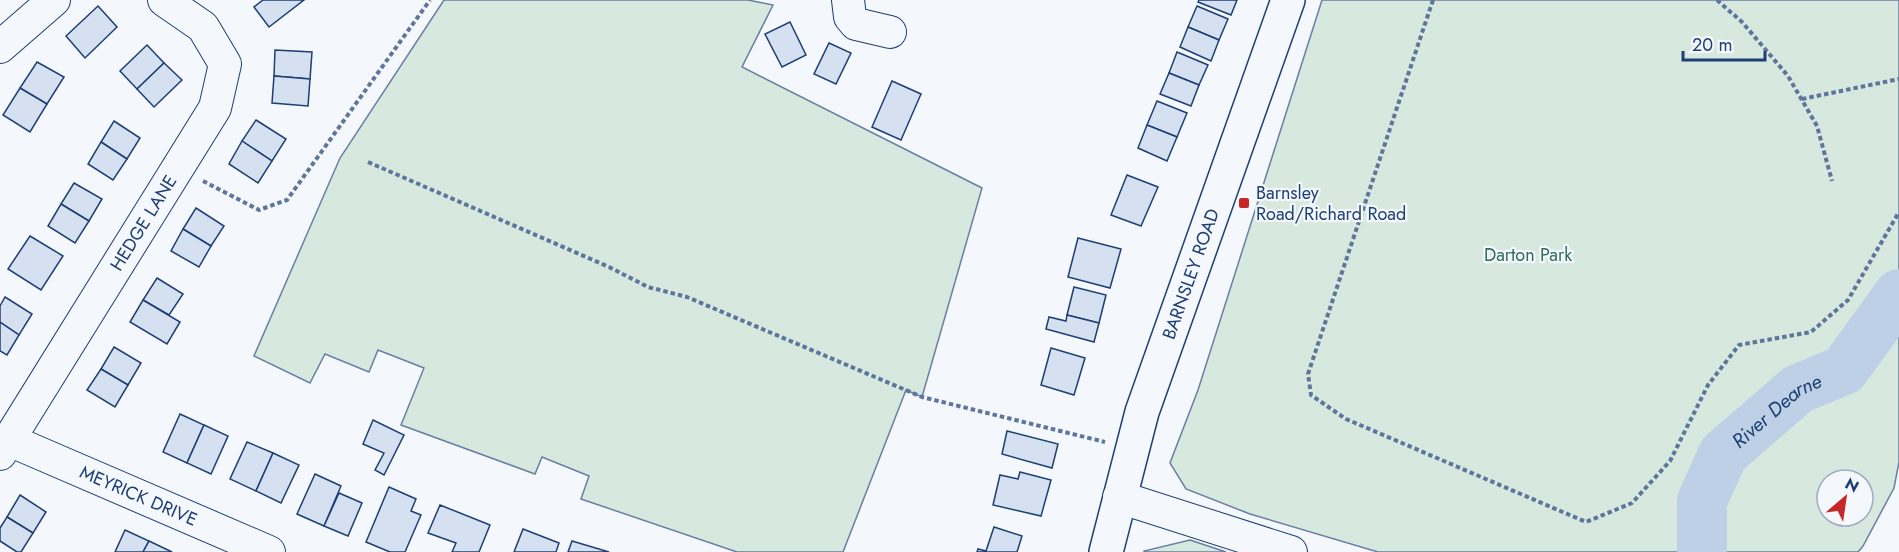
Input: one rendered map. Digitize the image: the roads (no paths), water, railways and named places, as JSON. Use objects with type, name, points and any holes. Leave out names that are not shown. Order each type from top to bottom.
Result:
[{"type":"highway","name":"BARNSLEY ROAD","points":[[1106,552],[1142,412],[1288,0]]},
{"type":"street","points":[[0,47],[54,0]]},
{"type":"street","name":"HEDGE LANE","points":[[5,447],[215,108],[225,64],[203,27],[164,0]]},
{"type":"street","points":[[848,0],[849,17],[856,24],[890,32]]},
{"type":"street","name":"MEYRICK DRIVE","points":[[5,447],[268,552]]},
{"type":"street","points":[[1119,497],[1291,552]]},
{"type":"waterway","name":"River Dearne","points":[[1702,552],[1702,501],[1723,454],[1798,389],[1844,370],[1899,294]]},
{"type":"place","name":"Barnsley Road/Richard Road","points":[[1244,203]]},
{"type":"park label","name":"Darton Park","points":[[1528,255]]}]
